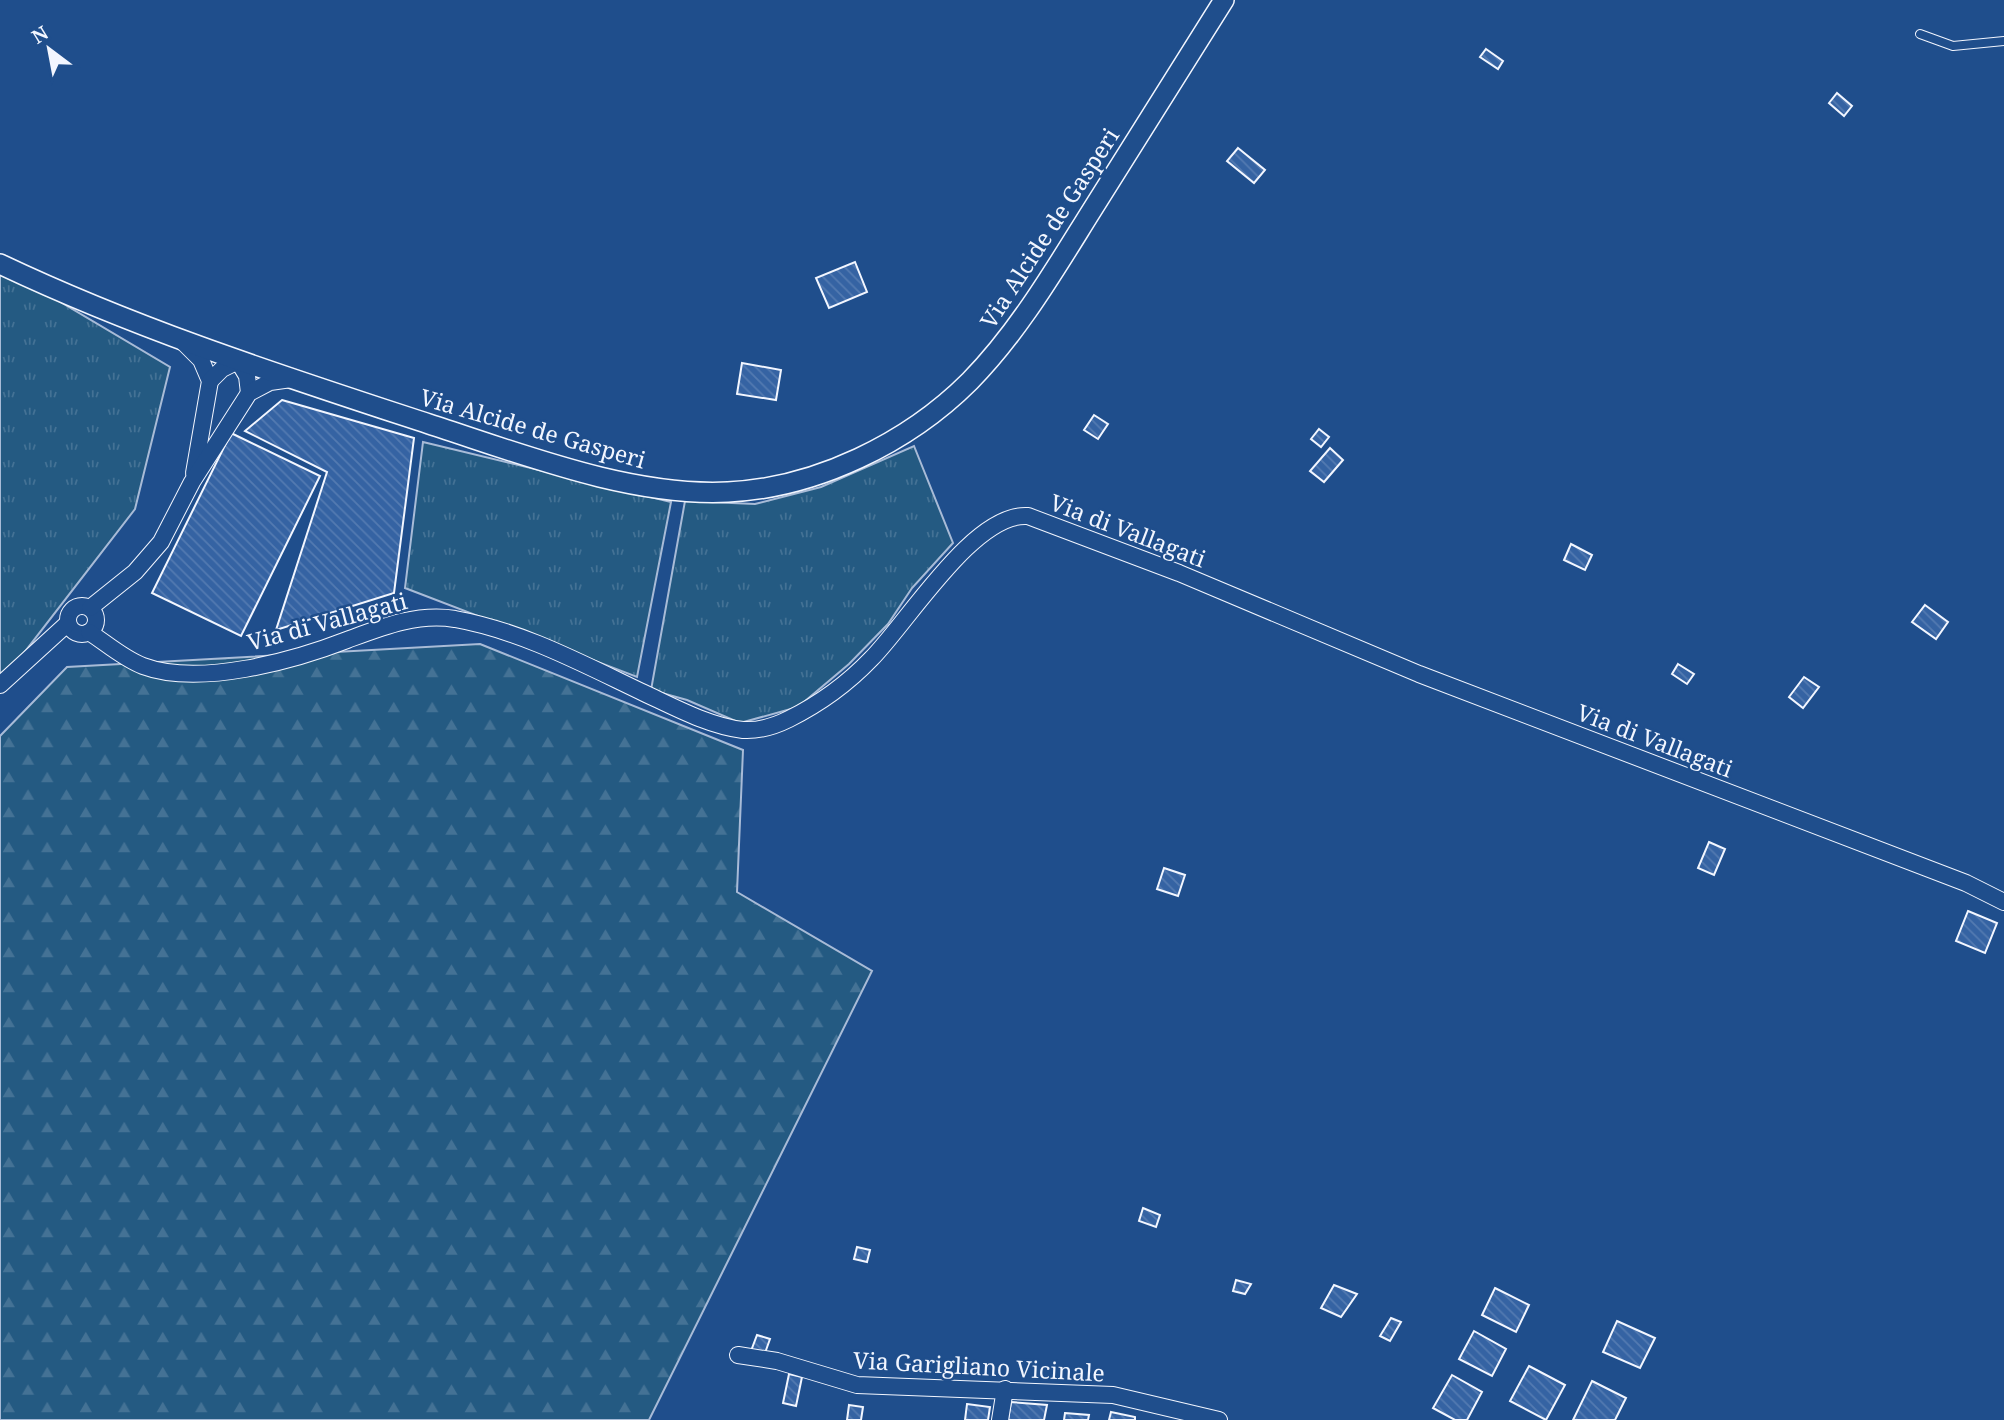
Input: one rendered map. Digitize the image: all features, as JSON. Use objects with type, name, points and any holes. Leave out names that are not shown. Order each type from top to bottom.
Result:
[{"type":"street","name":"Via Alcide de Gasperi","points":[[0,264],[102,311],[183,342],[487,442],[632,485],[694,492],[758,489],[799,480],[856,459],[899,437],[932,414],[969,382],[1032,304],[1224,0]]},
{"type":"street","points":[[183,342],[201,360],[210,381],[192,482]]},
{"type":"street","points":[[210,381],[222,369],[239,361],[247,376],[249,393]]},
{"type":"street","points":[[90,608],[125,582],[153,553],[171,527],[192,482],[249,393],[270,382],[291,379]]},
{"type":"street","name":"Via di Vallagati","points":[[89,632],[143,666],[169,672],[198,674],[283,660],[406,620],[427,617],[455,619],[497,629],[555,651],[677,709],[735,729],[756,730],[791,718],[854,677],[886,644],[973,540],[1004,520],[1028,516],[1179,573],[1419,674],[1966,883],[2004,902]]},
{"type":"street","points":[[82,605],[90,608],[96,620],[89,632],[77,633],[68,623],[68,615],[74,608],[82,605]]},
{"type":"street","points":[[0,685],[68,623]]},
{"type":"street","name":"Via Garigliano Vicinale","points":[[737,1355],[778,1361],[857,1385],[1113,1395],[1219,1420]]},
{"type":"street","points":[[1000,1420],[1005,1389]]},
{"type":"lane","points":[[1920,34],[1953,46],[2004,41]]},
{"type":"green space","points":[[0,266],[170,367],[135,509],[0,684]]},
{"type":"green space","points":[[423,442],[671,502],[637,677],[405,588]]},
{"type":"green space","points":[[914,446],[953,543],[912,588],[888,624],[849,664],[798,707],[740,723],[687,700],[651,690],[685,501],[755,504],[821,487]]},
{"type":"green space","points":[[480,644],[743,750],[737,892],[872,971],[649,1420],[0,1420],[0,736],[67,667]]},
{"type":"building","points":[[1486,49],[1503,61],[1498,69],[1480,57]]},
{"type":"building","points":[[1837,93],[1852,106],[1844,116],[1829,103]]},
{"type":"building","points":[[1238,148],[1265,170],[1254,183],[1227,161]]},
{"type":"building","points":[[855,262],[867,292],[829,308],[816,278]]},
{"type":"building","points":[[742,363],[781,370],[776,400],[737,394]]},
{"type":"building","points":[[282,400],[414,438],[394,593],[276,630],[327,472],[245,431]]},
{"type":"building","points":[[1094,415],[1108,424],[1098,439],[1084,430]]},
{"type":"building","points":[[1319,429],[1329,437],[1321,447],[1311,439]]},
{"type":"building","points":[[231,433],[320,476],[241,636],[152,593]]},
{"type":"building","points":[[1330,448],[1343,460],[1324,482],[1310,471]]},
{"type":"building","points":[[1571,544],[1592,555],[1585,570],[1564,560]]},
{"type":"building","points":[[1925,605],[1948,622],[1936,639],[1912,622]]},
{"type":"building","points":[[1678,664],[1694,674],[1687,684],[1672,674]]},
{"type":"building","points":[[1804,677],[1819,687],[1803,708],[1789,697]]},
{"type":"building","points":[[1709,842],[1725,849],[1714,875],[1698,868]]},
{"type":"building","points":[[1164,868],[1185,875],[1178,896],[1157,889]]},
{"type":"building","points":[[1968,911],[1997,923],[1985,953],[1956,941]]},
{"type":"building","points":[[1143,1208],[1160,1215],[1156,1227],[1139,1221]]},
{"type":"building","points":[[857,1247],[870,1250],[867,1262],[854,1259]]},
{"type":"building","points":[[1236,1280],[1251,1284],[1245,1294],[1233,1291]]},
{"type":"building","points":[[1334,1285],[1357,1294],[1341,1317],[1321,1308]]},
{"type":"building","points":[[1495,1288],[1529,1305],[1516,1332],[1482,1315]]},
{"type":"building","points":[[1391,1318],[1401,1322],[1390,1341],[1380,1336]]},
{"type":"building","points":[[1617,1321],[1655,1338],[1640,1368],[1603,1352]]},
{"type":"building","points":[[1474,1331],[1506,1349],[1492,1376],[1459,1359]]},
{"type":"building","points":[[757,1335],[770,1339],[765,1353],[751,1351]]},
{"type":"building","points":[[1529,1366],[1565,1385],[1546,1420],[1510,1401]]},
{"type":"building","points":[[789,1374],[802,1377],[796,1406],[783,1403]]},
{"type":"building","points":[[1452,1375],[1482,1392],[1467,1420],[1455,1420],[1433,1408]]},
{"type":"building","points":[[1592,1381],[1626,1398],[1615,1420],[1573,1420]]},
{"type":"building","points":[[1011,1402],[1047,1405],[1044,1420],[1008,1420]]},
{"type":"building","points":[[967,1404],[990,1407],[988,1420],[965,1420]]},
{"type":"building","points":[[849,1405],[863,1407],[861,1420],[847,1420]]},
{"type":"building","points":[[1111,1412],[1135,1417],[1135,1420],[1109,1420]]},
{"type":"building","points":[[1065,1413],[1089,1415],[1088,1420],[1064,1420]]}]
